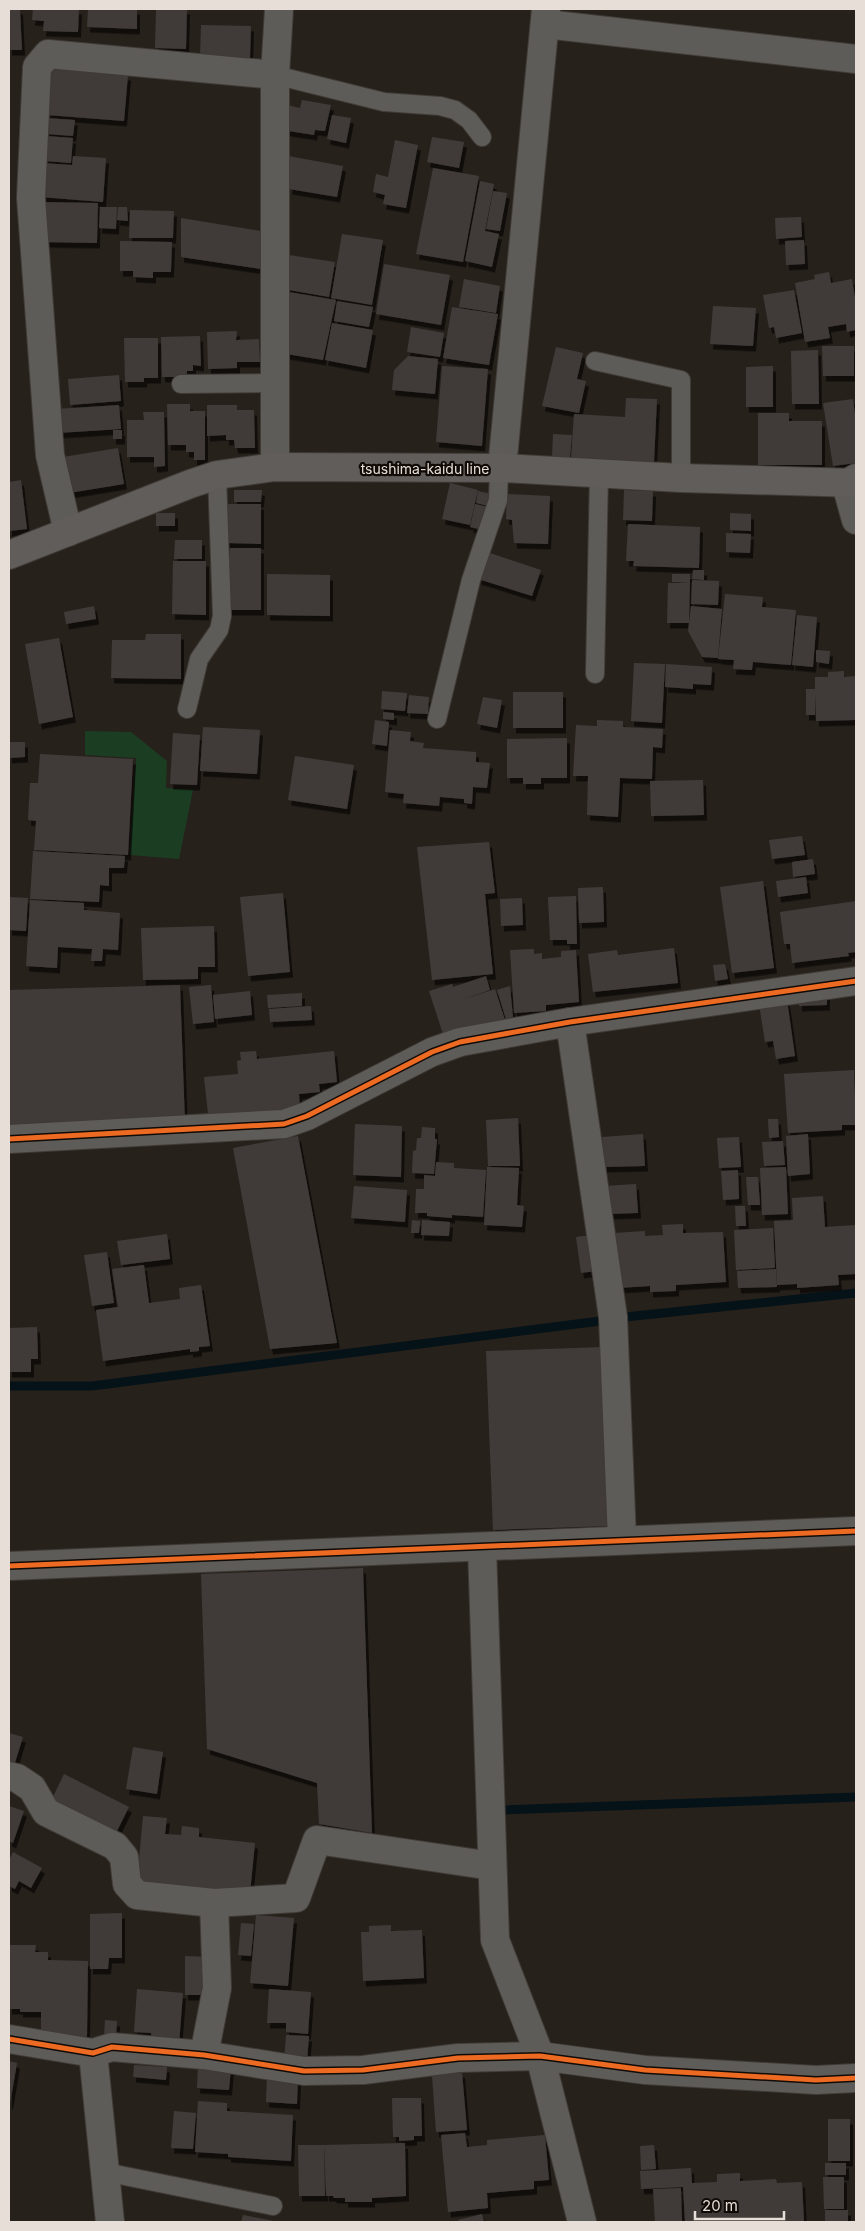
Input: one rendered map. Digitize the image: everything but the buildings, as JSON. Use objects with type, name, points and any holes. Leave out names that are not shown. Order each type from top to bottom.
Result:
[{"type":"main road","name":"tsushima-kaidu line","points":[[9,555],[217,475],[275,468],[501,468],[681,478],[853,482]]},
{"type":"street","points":[[275,468],[275,76],[279,9]]},
{"type":"street","points":[[501,468],[546,16],[856,59]]},
{"type":"street","points":[[68,532],[50,455],[32,208],[37,67],[48,54],[275,76]]},
{"type":"street","points":[[853,482],[856,520]]},
{"type":"street","points":[[9,1139],[284,1124],[308,1116],[432,1052],[460,1042],[570,1022],[856,981]]},
{"type":"street","points":[[570,1022],[613,1317],[622,1539]]},
{"type":"street","points":[[9,1566],[482,1547],[622,1539],[856,1532]]},
{"type":"street","points":[[482,1547],[495,1940],[540,2056],[582,2222]]},
{"type":"street","points":[[9,1776],[17,1778],[32,1788],[46,1812],[115,1846],[124,1857],[127,1884],[137,1895],[214,1903],[296,1898],[317,1840],[492,1866]]},
{"type":"street","points":[[204,2055],[217,1988],[214,1903]]},
{"type":"street","points":[[9,2039],[93,2053],[112,2047],[204,2055],[304,2071],[362,2070],[458,2058],[540,2056],[645,2070],[816,2080],[856,2078]]},
{"type":"street","points":[[93,2053],[110,2222]]},
{"type":"lane","points":[[275,76],[384,102],[440,106],[455,110],[469,120],[482,137]]},
{"type":"lane","points":[[595,361],[680,380],[681,478]]},
{"type":"lane","points":[[181,384],[275,383]]},
{"type":"lane","points":[[437,720],[471,580],[498,500],[501,468]]},
{"type":"lane","points":[[594,674],[599,473]]},
{"type":"lane","points":[[187,708],[199,658],[219,630],[222,616],[217,475]]},
{"type":"lane","points":[[105,2172],[273,2206]]},
{"type":"green space","points":[[85,731],[131,732],[167,761],[166,788],[193,790],[179,859],[130,855],[136,758],[85,755]]},
{"type":"waterway","points":[[625,1317],[856,1293]]},
{"type":"waterway","points":[[9,1386],[92,1386],[600,1321]]},
{"type":"waterway","points":[[502,1810],[856,1797]]},
{"type":"cycle path","points":[[9,1139],[284,1124],[307,1116],[432,1052],[460,1042],[570,1022],[856,981]]},
{"type":"cycle path","points":[[9,1566],[856,1531]]},
{"type":"cycle path","points":[[9,2039],[93,2053],[112,2047],[204,2055],[304,2071],[363,2070],[458,2058],[540,2056],[645,2070],[816,2080],[856,2078]]}]
